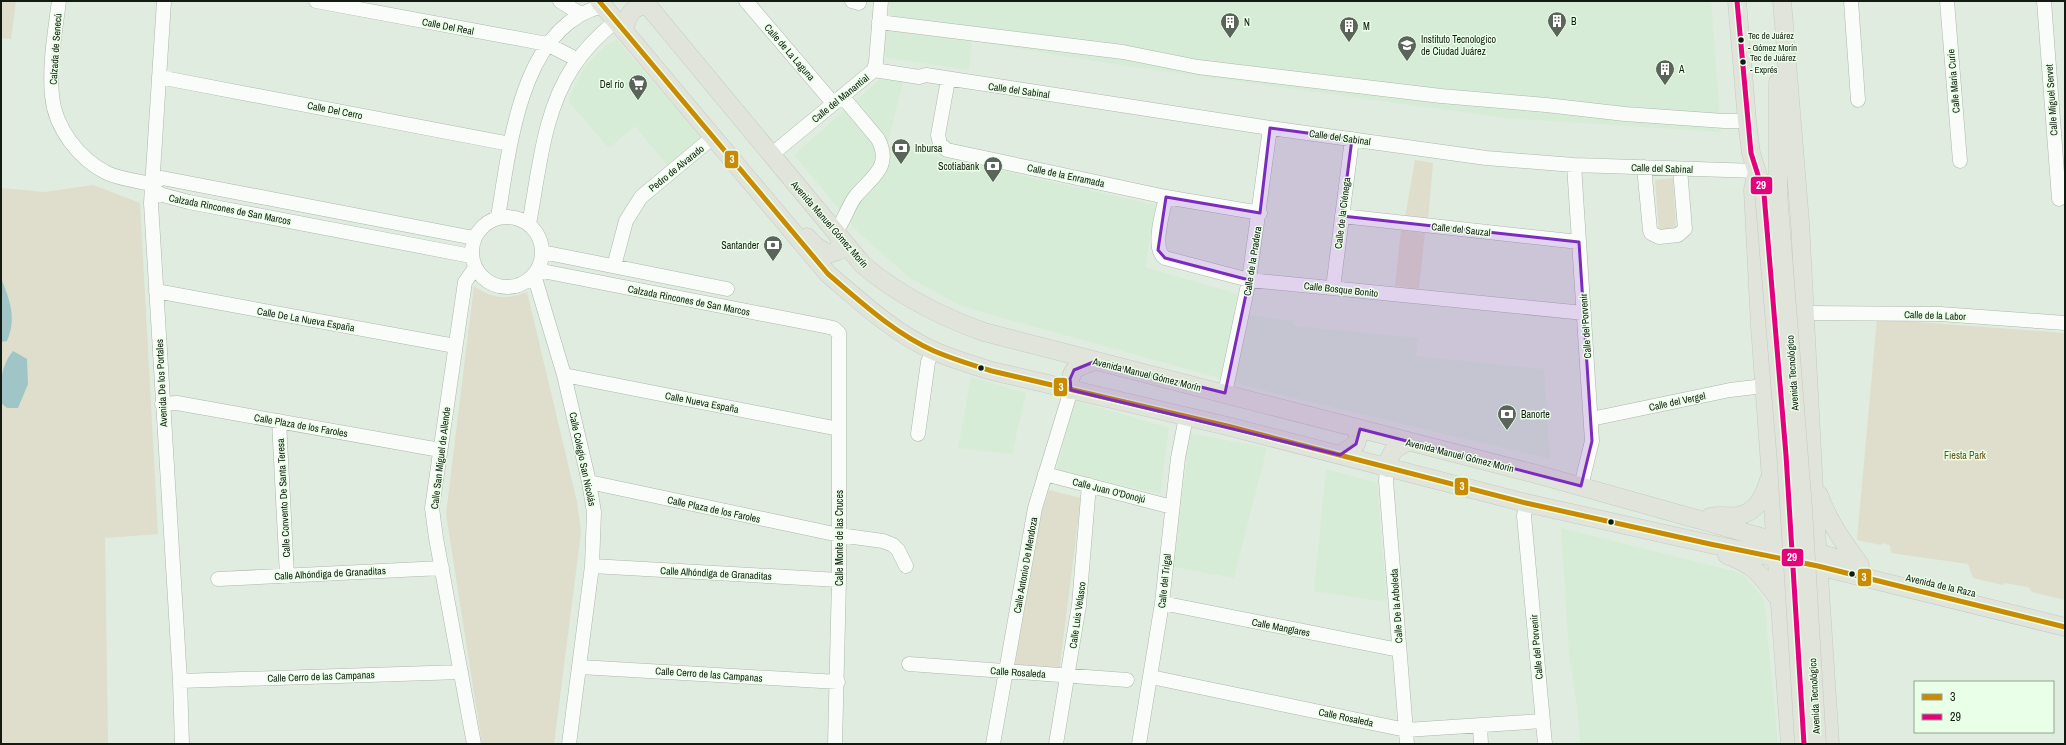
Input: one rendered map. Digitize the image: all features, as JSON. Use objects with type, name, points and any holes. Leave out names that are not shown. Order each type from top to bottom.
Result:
[{"type":"main road","name":"Avenida Tecnológico","points":[[1775,2],[1778,79],[1771,194],[1804,744]]},
{"type":"main road","points":[[1775,2],[1806,313],[1818,566],[1823,612],[1830,744]]},
{"type":"main road","name":"Avenida Manuel Gómez Morín","points":[[604,3],[620,26],[828,274],[870,311],[900,331],[933,350],[962,362],[992,371],[1340,455],[1526,503],[1710,544],[1775,542]]},
{"type":"main road","points":[[620,26],[627,19],[630,12],[636,7],[646,3]]},
{"type":"main road","name":"Avenida Manuel Gómez Morín","points":[[646,3],[837,235],[864,265],[880,279],[926,308],[984,332],[1581,486],[1698,519],[1775,542],[1818,566]]},
{"type":"main road","name":"Avenida Tecnológico","points":[[1739,3],[1747,121],[1751,152],[1757,171],[1771,194],[1803,509],[1817,744]]},
{"type":"main road","points":[[1757,171],[1753,190],[1764,386],[1790,744]]},
{"type":"main road","points":[[774,210],[783,209],[814,245],[828,254],[838,251],[840,247],[837,235]]},
{"type":"main road","points":[[1071,390],[1070,379],[1074,370],[1080,366],[1096,361]]},
{"type":"main road","points":[[1340,455],[1356,444],[1360,429]]},
{"type":"main road","points":[[1387,468],[1391,451],[1395,447],[1408,442]]},
{"type":"main road","points":[[1698,519],[1718,515],[1737,516],[1746,513],[1754,508],[1764,496],[1770,478]]},
{"type":"main road","points":[[1814,482],[1825,513],[1853,569],[1830,588],[1823,612]]},
{"type":"main road","points":[[1775,542],[1784,537],[1794,540],[1803,538],[1816,529]]},
{"type":"main road","points":[[1710,544],[1721,554],[1745,562],[1758,571],[1780,600]]},
{"type":"main road","points":[[1778,580],[1794,571],[1805,572],[1818,566]]},
{"type":"main road","name":"Avenida de la Raza","points":[[1818,566],[1853,569],[2065,614]]},
{"type":"main road","name":"Avenida de la Raza","points":[[1853,569],[2065,627]]},
{"type":"street","name":"Calzada de Senecú","points":[[59,1],[52,70],[52,97],[56,114],[69,140],[85,158],[108,173],[152,184]]},
{"type":"street","name":"Avenida De los Portales","points":[[164,1],[151,203],[162,404],[180,680],[182,744]]},
{"type":"street","name":"Calle Del Real","points":[[316,1],[547,44],[578,60]]},
{"type":"street","points":[[560,1],[579,13]]},
{"type":"street","name":"Calle de La Laguna","points":[[746,1],[838,100],[878,139],[881,145],[882,160],[875,177],[855,198],[837,235]]},
{"type":"street","points":[[875,66],[881,1]]},
{"type":"street","points":[[1851,1],[1858,100]]},
{"type":"street","name":"Calle Maria Curie","points":[[1947,1],[1960,161]]},
{"type":"street","name":"Calle Miguel Servet","points":[[2044,1],[2061,169],[2059,199]]},
{"type":"street","points":[[498,217],[510,144],[520,102],[529,79],[547,44],[563,26],[579,13],[604,3]]},
{"type":"street","points":[[879,22],[1123,52],[1198,67],[1433,95],[1546,105],[1624,114],[1724,121],[1747,121]]},
{"type":"street","points":[[529,224],[545,140],[552,113],[566,79],[578,60],[620,26]]},
{"type":"street","name":"Calle del Manantial","points":[[771,155],[838,100],[875,66]]},
{"type":"street","name":"Calle del Sabinal","points":[[875,66],[919,69],[926,75],[948,80],[1270,128],[1486,158],[1574,165],[1757,171]]},
{"type":"street","name":"Calle Del Cerro","points":[[159,77],[510,144]]},
{"type":"street","name":"Calle de la Enramada","points":[[948,80],[938,134],[940,144],[947,150],[1166,196],[1260,213]]},
{"type":"street","name":"Calle de la Pradera","points":[[1225,393],[1250,280],[1270,128]]},
{"type":"street","name":"Pedro de Alvarado","points":[[614,266],[626,221],[641,197],[713,137]]},
{"type":"street","name":"Calle de la Ciénega","points":[[1333,288],[1352,139]]},
{"type":"street","name":"Calle del Porvenir","points":[[1574,165],[1592,441],[1581,486]]},
{"type":"street","points":[[1644,167],[1650,230],[1652,234],[1659,237],[1682,234],[1685,229],[1680,169]]},
{"type":"street","name":"Calzada Rincones de San Marcos","points":[[473,262],[189,202],[159,194],[152,184],[162,178],[474,238]]},
{"type":"street","name":"Calle Bosque Bonito","points":[[1166,196],[1157,246],[1162,256],[1250,280],[1584,313]]},
{"type":"street","name":"Calle del Sauzal","points":[[1342,216],[1579,242]]},
{"type":"street","points":[[498,217],[514,217],[529,224],[539,237],[542,252],[536,272],[522,284],[504,287],[487,281],[473,262],[474,238],[484,225],[498,217]]},
{"type":"street","name":"Calzada Rincones de San Marcos","points":[[542,252],[727,289]]},
{"type":"street","name":"Calle San Miguel de Allende","points":[[473,262],[465,282],[432,508],[474,744]]},
{"type":"street","name":"Calzada Rincones de San Marcos","points":[[536,272],[824,326],[833,328],[839,333]]},
{"type":"street","name":"Calle Colegio San Nicolás","points":[[536,272],[564,375],[589,482],[594,512],[592,566],[569,744]]},
{"type":"street","name":"Calle De La Nueva España","points":[[156,292],[455,346]]},
{"type":"street","name":"Calle de la Labor","points":[[1806,313],[1940,314],[2065,323]]},
{"type":"street","name":"Calle Monte de las Cruces","points":[[835,744],[838,682],[839,580],[839,333]]},
{"type":"street","points":[[918,434],[928,362],[933,350]]},
{"type":"street","name":"Calle Nueva España","points":[[564,375],[839,429]]},
{"type":"street","name":"Calle del Vergel","points":[[1591,419],[1730,390],[1764,386]]},
{"type":"street","name":"Calle Antonio De Mendoza","points":[[993,744],[1035,508],[1071,390]]},
{"type":"street","name":"Calle Plaza de los Faroles","points":[[162,404],[177,403],[440,450]]},
{"type":"street","name":"Calle del Trigal","points":[[1140,744],[1162,603],[1178,458],[1186,417]]},
{"type":"street","name":"Calle Convento De Santa Teresa","points":[[279,421],[287,576]]},
{"type":"street","name":"Calle De la Arboleda","points":[[1387,468],[1386,481],[1406,737]]},
{"type":"street","name":"Calle Juan O'Donojú","points":[[1045,474],[1172,507]]},
{"type":"street","name":"Calle Plaza de los Faroles","points":[[589,482],[839,535],[882,541],[892,545],[902,555],[906,566]]},
{"type":"street","name":"Calle Luis Velasco","points":[[1056,744],[1082,581],[1089,485]]},
{"type":"street","name":"Calle del Porvenir","points":[[1526,503],[1524,516],[1545,744]]},
{"type":"street","name":"Calle Alhóndiga de Granaditas","points":[[592,566],[839,580]]},
{"type":"street","name":"Calle Alhóndiga de Granaditas","points":[[218,579],[442,568]]},
{"type":"street","name":"Calle Manglares","points":[[1162,603],[1399,650]]},
{"type":"street","name":"Calle Rosaleda","points":[[909,664],[1127,680]]},
{"type":"street","name":"Calle Cerro de las Campanas","points":[[580,666],[838,682]]},
{"type":"street","name":"Calle Cerro de las Campanas","points":[[180,680],[461,672]]},
{"type":"street","name":"Calle Rosaleda","points":[[1151,677],[1406,737],[1480,726],[1543,721]]},
{"type":"street","points":[[1480,726],[1481,744]]},
{"type":"highlighted area","points":[[1270,128],[1352,139],[1342,216],[1579,242],[1592,441],[1581,486],[1360,429],[1356,444],[1340,455],[1071,390],[1070,379],[1074,370],[1096,361],[1225,393],[1249,280],[1165,258],[1158,250],[1166,197],[1260,213]]},
{"type":"shaded area","name":"Instituto Tecnologico de Ciudad Juárez","points":[[890,1],[1711,1],[1721,132],[1506,118],[1132,67],[972,41],[969,70],[883,57]]},
{"type":"shaded area","points":[[616,39],[702,138],[667,165],[635,126],[609,148],[569,102],[571,93],[585,66],[607,45]]},
{"type":"shaded area","points":[[880,79],[903,82],[887,146],[1156,205],[1145,267],[1237,294],[1234,313],[1294,321],[1294,326],[1418,338],[1416,356],[1544,369],[1550,459],[1277,394],[985,313],[957,304],[910,278],[859,233],[794,155]]},
{"type":"shaded area","points":[[971,377],[1026,393],[1012,454],[958,448]]},
{"type":"shaded area","points":[[1074,400],[1169,428],[1160,494],[1057,470]]},
{"type":"shaded area","points":[[1190,433],[1267,448],[1234,578],[1173,567]]},
{"type":"shaded area","points":[[1326,469],[1377,483],[1387,602],[1314,591]]},
{"type":"shaded area","points":[[1561,528],[1737,572],[1745,576],[1763,598],[1778,744],[1580,744],[1578,713],[1569,654]]},
{"type":"green space","points":[[1,1],[16,1],[11,39],[1,38]]},
{"type":"green space","points":[[1415,160],[1433,163],[1428,220],[1405,218]]},
{"type":"green space","points":[[1673,178],[1676,229],[1659,231],[1655,180]]},
{"type":"green space","points":[[93,185],[140,203],[158,534],[105,538],[108,744],[1,744],[1,188],[45,192]]},
{"type":"green space","points":[[1401,230],[1425,233],[1419,289],[1395,286]]},
{"type":"green space","points":[[474,286],[487,294],[500,297],[520,295],[527,292],[577,502],[581,532],[554,744],[482,744],[446,514]]},
{"type":"green space","name":"Fiesta Park","points":[[1877,319],[2065,333],[2065,600],[2032,592],[2028,587],[2004,583],[2003,585],[1973,578],[1968,564],[1891,553],[1890,545],[1882,543],[1881,545],[1857,540]]},
{"type":"green space","points":[[1049,490],[1081,498],[1059,672],[1014,669],[1042,510]]},
{"type":"water","points":[[1,278],[11,310],[12,325],[7,341],[1,342]]},
{"type":"water","points":[[13,351],[27,359],[28,384],[18,408],[7,408],[1,403],[1,382],[3,369]]},
{"type":"transit line","name":"3","points":[[599,1],[828,274],[865,306],[892,326],[919,344],[934,351],[992,371],[1227,426],[1526,503],[1710,544],[1818,566],[2065,627]]},
{"type":"transit line","name":"29","points":[[1737,1],[1751,153],[1764,194],[1786,455],[1804,744]]},
{"type":"place","name":"B","points":[[1557,38]]},
{"type":"place","name":"N","points":[[1230,39]]},
{"type":"place","name":"Tec de Juárez - Gómez Morín","points":[[1741,40]]},
{"type":"place","name":"M","points":[[1349,43]]},
{"type":"place","name":"Instituto Tecnologico de Ciudad Juárez","points":[[1407,62]]},
{"type":"place","name":"Tec de Juárez - Exprés","points":[[1743,62]]},
{"type":"place","name":"A","points":[[1665,86]]},
{"type":"place","name":"Del río","points":[[638,101]]},
{"type":"place","name":"Inbursa","points":[[901,165]]},
{"type":"place","name":"Scotiabank","points":[[993,183]]},
{"type":"place","name":"Santander","points":[[773,262]]},
{"type":"place","name":"Banorte","points":[[1507,431]]}]
